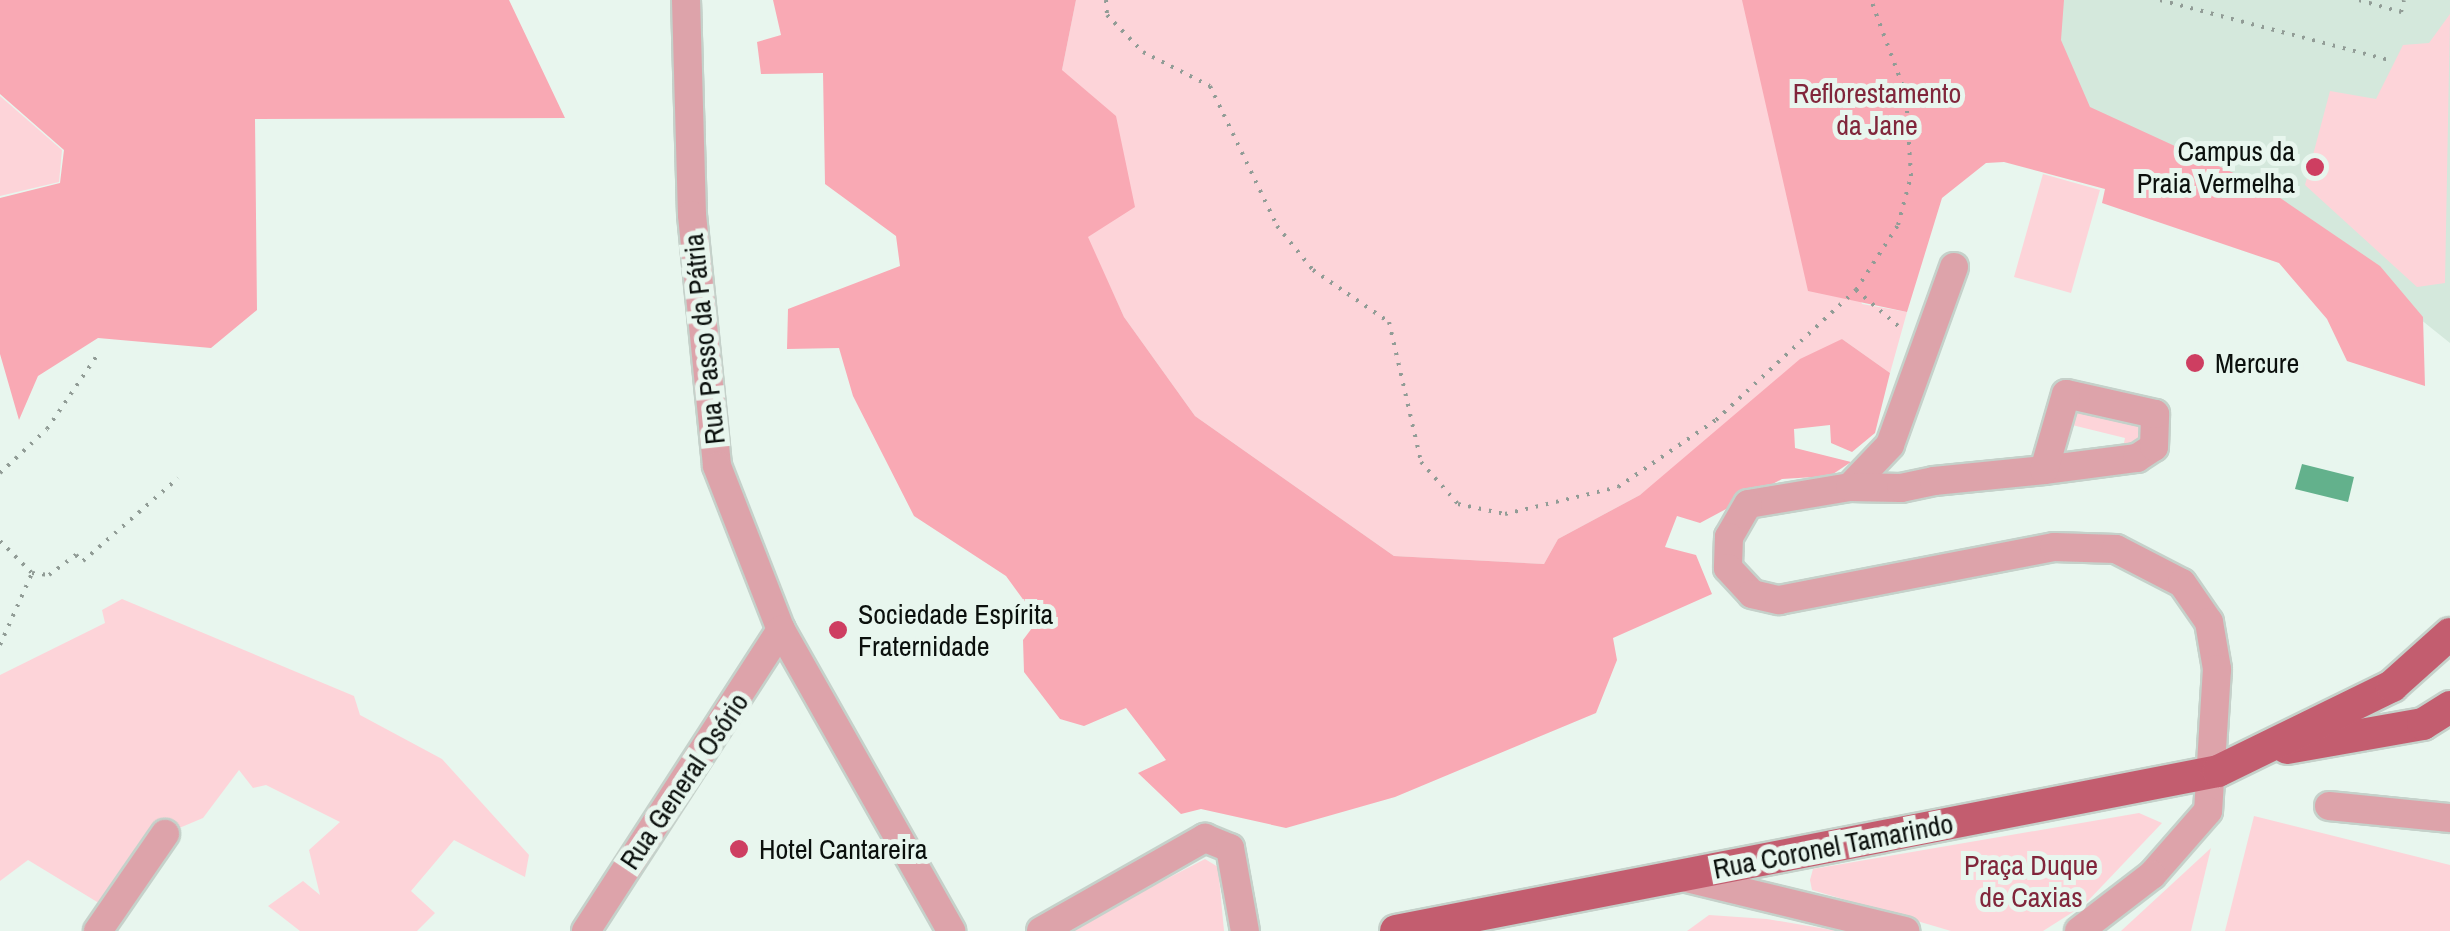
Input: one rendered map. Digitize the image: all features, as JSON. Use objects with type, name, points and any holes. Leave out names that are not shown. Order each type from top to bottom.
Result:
[{"type":"main road","name":"Rua Coronel Tamarindo","points":[[1396,931],[2218,771],[2268,751],[2392,686],[2421,666],[2450,634]]},
{"type":"main road","points":[[2421,666],[2443,678],[2450,695]]},
{"type":"main road","points":[[2392,686],[2394,708],[2412,727]]},
{"type":"main road","name":"Rua Coronel Tamarindo","points":[[2268,751],[2412,727],[2450,707]]},
{"type":"street","name":"Rua Passo da Pátria","points":[[686,0],[692,215],[717,466],[781,630],[950,931]]},
{"type":"street","points":[[1850,488],[1890,445],[1929,346],[1954,267]]},
{"type":"street","points":[[2044,470],[1850,488],[1748,504],[1728,536],[1734,583],[1752,594],[1806,598],[2054,547],[2153,561],[2209,622],[2218,771],[2195,832],[2079,931]]},
{"type":"street","name":"Rua General Osório","points":[[586,931],[684,771],[766,660],[781,630]]},
{"type":"street","points":[[766,660],[798,662]]},
{"type":"street","points":[[2329,806],[2450,818]]},
{"type":"street","points":[[98,931],[165,834]]},
{"type":"street","points":[[1042,931],[1192,840],[1230,848],[1245,931]]},
{"type":"street","points":[[1678,876],[1905,931]]},
{"type":"path","points":[[1106,0],[1108,15],[1144,52],[1210,86],[1277,226],[1313,270],[1389,322],[1420,462],[1458,504],[1504,514],[1618,487],[1716,420],[1856,290],[1898,224],[1912,176],[1906,95],[1871,0]]},
{"type":"path","points":[[2160,0],[2388,60]]},
{"type":"path","points":[[2359,0],[2401,12],[2404,0]]},
{"type":"path","points":[[1856,290],[1929,346]]},
{"type":"path","points":[[0,473],[47,428],[100,351]]},
{"type":"path","points":[[0,540],[32,573],[49,575],[76,555],[82,561],[178,478]]},
{"type":"path","points":[[0,645],[32,573]]},
{"type":"shaded area","name":"Campus da Praia Vermelha","points":[[1204,0],[2450,0],[2450,343],[2299,222],[1985,112]]},
{"type":"shaded area","points":[[2302,464],[2354,477],[2348,502],[2295,489]]},
{"type":"green space","points":[[0,0],[509,0],[565,118],[255,119],[257,310],[211,348],[98,338],[38,376],[19,420],[0,354],[0,198],[60,183],[64,150],[0,94]]},
{"type":"green space","points":[[773,0],[1076,0],[1062,70],[1116,116],[1135,207],[1088,237],[1124,317],[1195,416],[1394,556],[1544,564],[1558,539],[1640,495],[1800,359],[1842,339],[1890,373],[1875,433],[1852,452],[1831,443],[1830,425],[1794,429],[1795,448],[1851,462],[1830,476],[1782,479],[1700,523],[1677,516],[1665,547],[1696,555],[1712,594],[1613,638],[1617,660],[1596,713],[1395,797],[1286,828],[1201,809],[1181,814],[1138,773],[1166,760],[1126,708],[1084,726],[1060,719],[1024,672],[1023,640],[1038,620],[1006,576],[914,516],[853,396],[839,348],[787,349],[788,309],[900,266],[896,236],[825,184],[823,73],[761,74],[757,42],[781,35]]},
{"type":"green space","points":[[1076,0],[1742,0],[1862,304],[1907,312],[1890,373],[1842,339],[1640,495],[1558,539],[1544,564],[1394,556],[1195,416],[1124,317],[1087,237],[1062,70]]},
{"type":"green space","name":"Reflorestamento da Jane","points":[[1742,0],[2064,0],[2061,40],[2090,107],[2264,187],[2380,266],[2423,317],[2425,386],[2347,361],[2327,319],[2279,263],[2102,203],[2105,189],[2004,162],[1986,163],[1942,198],[1907,312],[1808,291]]},
{"type":"green space","points":[[2450,14],[2445,283],[2417,287],[2305,185],[2330,91],[2376,99],[2403,45],[2429,43]]},
{"type":"green space","points":[[0,96],[62,150],[59,182],[0,196]]},
{"type":"green space","points":[[2043,174],[2100,190],[2071,293],[2014,277]]},
{"type":"green space","points":[[2065,406],[2139,419],[2144,434],[2123,448],[2125,438],[2072,425],[2069,435]]},
{"type":"green space","points":[[122,599],[354,696],[360,715],[442,759],[529,855],[525,877],[454,840],[411,891],[435,913],[417,931],[300,931],[268,906],[303,881],[320,895],[309,850],[340,822],[266,785],[253,788],[239,770],[203,818],[165,834],[112,911],[28,860],[0,881],[0,675],[105,623],[102,610]]},
{"type":"green space","name":"Praça Duque de Caxias","points":[[2139,813],[2162,823],[2084,905],[2043,931],[1951,931],[1812,890],[1813,869]]},
{"type":"green space","points":[[2254,816],[2450,865],[2450,931],[2225,931]]},
{"type":"green space","points":[[2211,848],[2191,931],[2121,931]]},
{"type":"green space","points":[[1205,859],[1218,867],[1224,931],[1066,931]]},
{"type":"green space","points":[[1709,915],[1767,919],[1838,931],[1687,931]]},
{"type":"place","name":"Campus da Praia Vermelha","points":[[2315,167]]},
{"type":"place","name":"Mercure","points":[[2195,363]]},
{"type":"place","name":"Sociedade Espírita Fraternidade","points":[[838,630]]},
{"type":"place","name":"Hotel Cantareira","points":[[739,849]]}]
